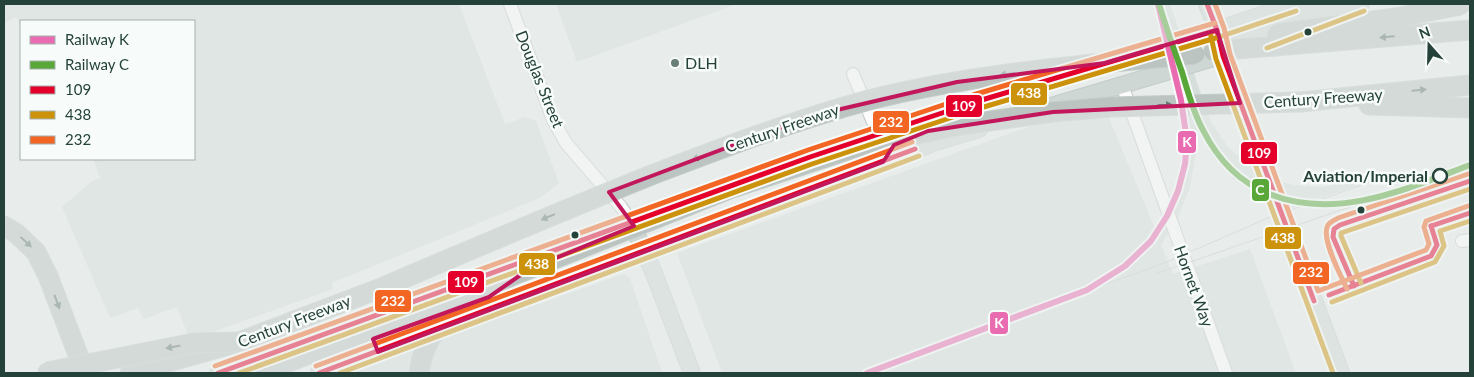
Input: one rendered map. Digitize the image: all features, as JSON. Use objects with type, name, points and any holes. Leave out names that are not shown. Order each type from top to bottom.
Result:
[{"type":"highway","points":[[1218,54],[1256,37],[1395,18],[1468,4]]},
{"type":"highway","name":"Century Freeway","points":[[130,373],[239,342],[381,288],[580,204],[683,163],[811,116],[871,100],[957,82],[1023,72],[1470,30]]},
{"type":"highway","name":"Century Freeway","points":[[260,373],[521,267],[732,188],[854,148],[996,119],[1063,111],[1112,107],[1300,102],[1470,85]]},
{"type":"highway","points":[[1300,102],[1470,108]]},
{"type":"highway","points":[[4,226],[16,233],[36,252],[48,276],[85,373]]},
{"type":"highway","points":[[419,373],[421,359],[428,343],[449,314],[521,267]]},
{"type":"highway","points":[[41,373],[194,343],[239,342]]},
{"type":"main road","points":[[1207,4],[1217,30],[1218,54],[1341,373]]},
{"type":"main road","points":[[218,373],[521,267],[631,222],[810,157],[1026,87],[1217,30],[1294,4]]},
{"type":"main road","points":[[1218,54],[1231,44],[1327,4]]},
{"type":"main road","points":[[278,373],[376,346],[645,251],[933,143],[1218,54],[1282,36],[1361,4]]},
{"type":"main road","points":[[883,162],[894,145],[997,104],[1014,96],[1026,87]]},
{"type":"main road","points":[[631,222],[645,251],[692,373]]},
{"type":"main road","points":[[320,373],[376,346],[489,297],[505,285],[521,267]]},
{"type":"street","name":"Douglas Street","points":[[510,4],[553,120],[566,143],[631,222]]},
{"type":"street","points":[[853,74],[878,134]]},
{"type":"street","name":"Hornet Way","points":[[1122,85],[1226,373]]},
{"type":"street","points":[[366,320],[376,346]]},
{"type":"highlighted area","points":[[1217,30],[1240,103],[1053,112],[928,131],[894,145],[883,162],[378,352],[373,339],[489,297],[529,269],[634,226],[609,192],[811,116],[957,82],[1105,63]]},
{"type":"shaded area","points":[[4,4],[459,4],[505,124],[525,117],[536,121],[559,183],[540,198],[332,283],[333,289],[190,340],[177,307],[144,319],[138,308],[110,318],[62,207],[92,181],[100,178],[93,160],[195,160],[195,20],[20,20],[20,24],[16,17],[4,24]]},
{"type":"shaded area","points":[[556,4],[737,4],[577,62]]},
{"type":"shaded area","points":[[1154,4],[1170,4],[1210,120],[1227,146],[1249,166],[1277,181],[1294,185],[1320,187],[1366,180],[1393,171],[1393,173],[1289,209],[1256,196],[1232,178],[1212,156],[1197,128],[1196,154],[1190,187],[1178,218],[1161,245],[1173,274],[1250,249],[1296,373],[722,373],[677,253],[1042,122],[1109,118],[1155,229],[1165,212],[1179,174],[1182,143],[1180,109]]},
{"type":"shaded area","points":[[623,274],[630,278],[662,373],[344,373]]},
{"type":"taxiway","points":[[283,4],[332,140]]},
{"type":"tram line","points":[[1057,302],[1167,262],[1268,218],[1382,178]]},
{"type":"tram line","points":[[1155,274],[1385,195]]},
{"type":"rail line","name":"K","points":[[867,373],[1087,290],[1125,266],[1151,241],[1167,216],[1178,191],[1185,164],[1187,141],[1181,100],[1158,4]]},
{"type":"rail line","name":"C","points":[[1159,4],[1191,102],[1203,130],[1215,150],[1230,168],[1258,189],[1295,201],[1320,204],[1346,203],[1396,192],[1470,165]]},
{"type":"transit line","name":"109","points":[[1207,4],[1217,30],[1223,56],[1314,301]]},
{"type":"transit line","name":"232","points":[[1215,4],[1224,28],[1230,54],[1318,291],[1426,250],[1429,244],[1424,227],[1426,221],[1468,206]]},
{"type":"transit line","name":"438","points":[[239,373],[812,164],[977,109],[1219,37],[1296,11]]},
{"type":"transit line","name":"438","points":[[1267,48],[1364,11]]},
{"type":"transit line","name":"232","points":[[215,366],[808,150],[973,95],[1215,23]]},
{"type":"transit line","name":"109","points":[[218,373],[810,157],[975,102],[1217,30]]},
{"type":"transit line","name":"438","points":[[1210,32],[1216,59],[1333,373]]},
{"type":"transit line","name":"232","points":[[316,366],[912,142]]},
{"type":"transit line","name":"109","points":[[319,373],[915,149]]},
{"type":"transit line","name":"438","points":[[340,373],[919,156]]},
{"type":"transit line","name":"232","points":[[1347,289],[1329,247],[1326,231],[1329,224],[1338,218],[1468,174]]},
{"type":"transit line","name":"109","points":[[1354,286],[1333,237],[1334,229],[1340,225],[1470,181]]},
{"type":"transit line","name":"438","points":[[1361,283],[1341,233],[1470,189]]},
{"type":"transit line","name":"109","points":[[1431,226],[1470,213]]},
{"type":"transit line","name":"438","points":[[1332,302],[1435,262],[1444,246],[1440,231],[1470,221]]},
{"type":"transit line","name":"109","points":[[1329,295],[1431,256],[1437,245],[1431,226]]},
{"type":"place","name":"DLH","points":[[675,63]]},
{"type":"place","name":"Aviation/Imperial","points":[[1440,176]]}]
